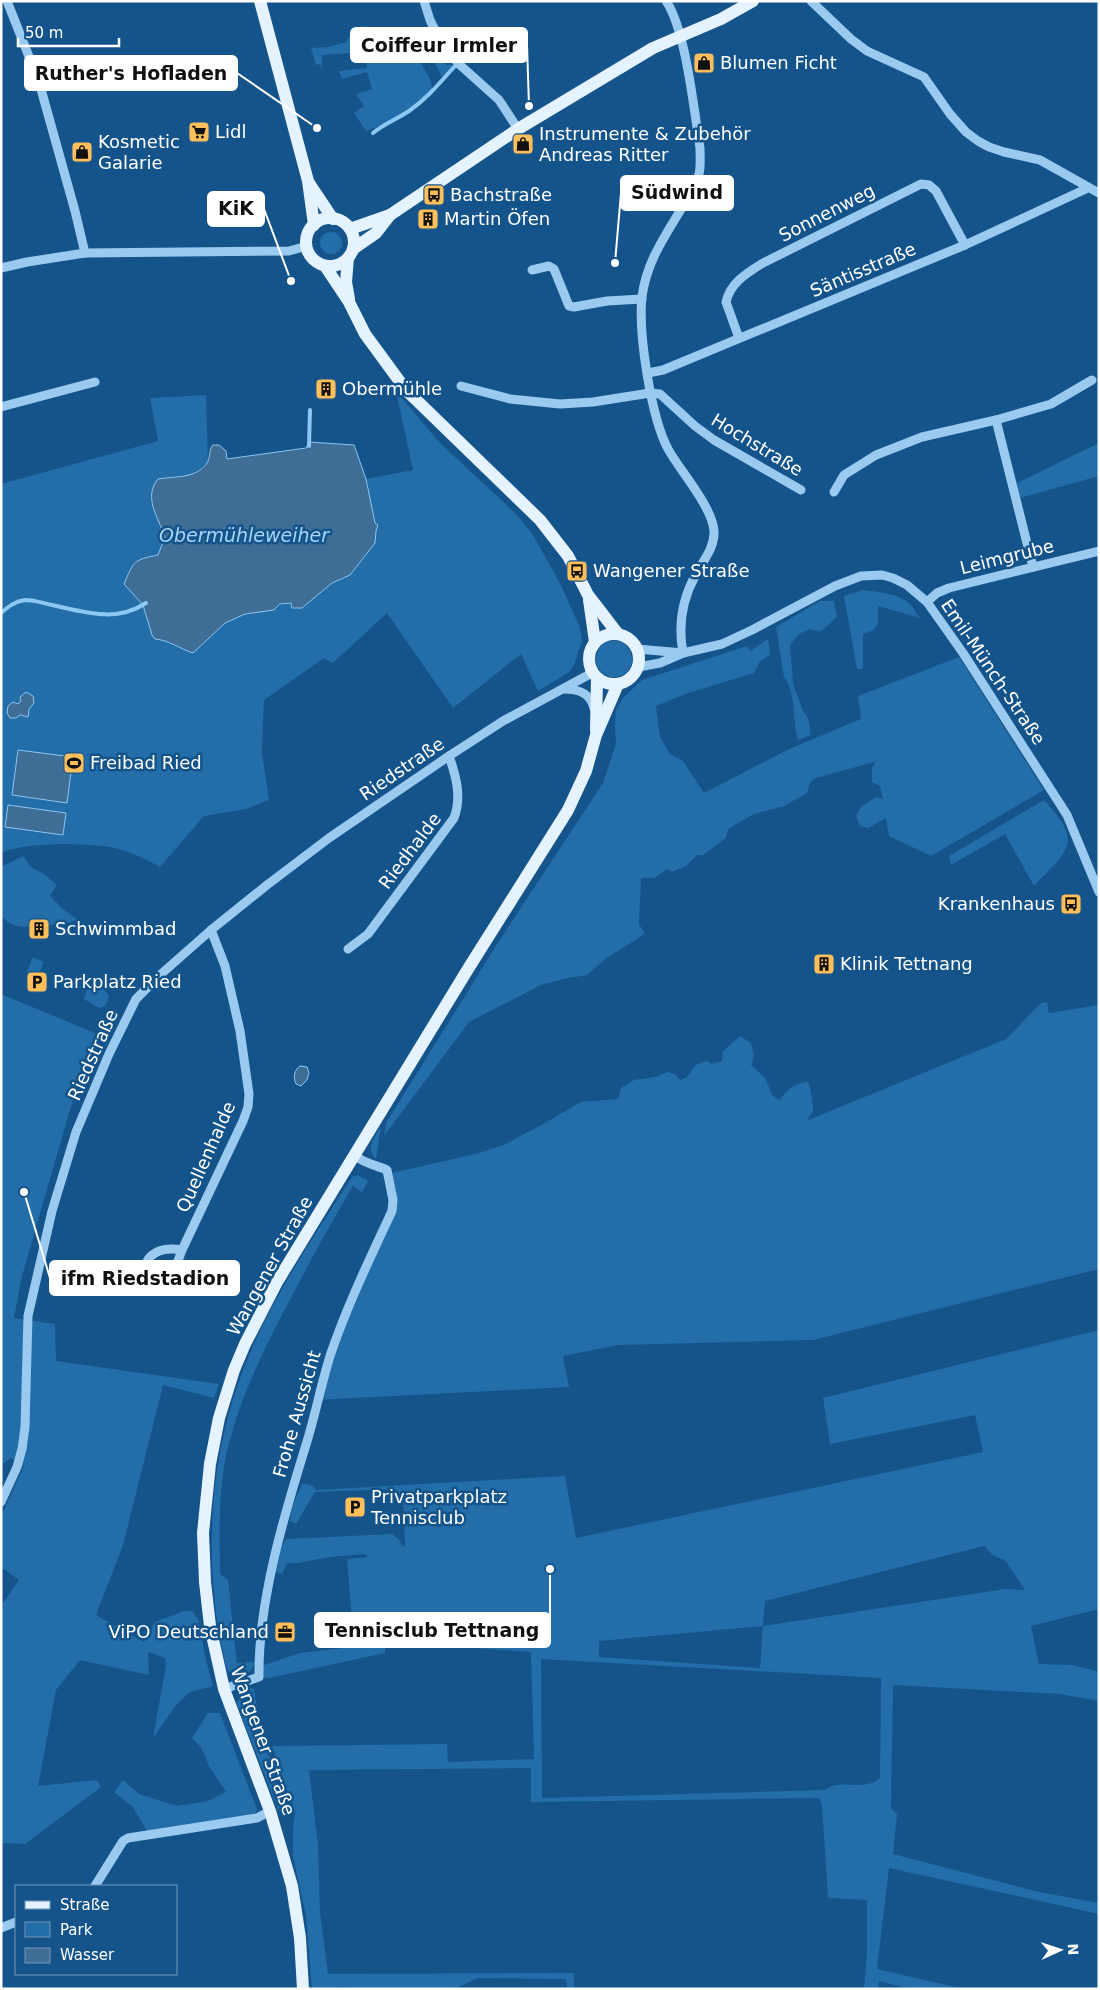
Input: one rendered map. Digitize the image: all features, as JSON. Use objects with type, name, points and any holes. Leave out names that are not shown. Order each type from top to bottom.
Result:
[{"type":"main road","points":[[260,1],[308,181],[314,225]]},
{"type":"main road","points":[[350,229],[390,215],[518,129],[653,48],[721,19],[753,1]]},
{"type":"main road","points":[[308,181],[333,219]]},
{"type":"main road","points":[[325,266],[340,264],[376,233],[390,215]]},
{"type":"main road","points":[[349,302],[346,282],[354,239],[350,229],[342,222],[326,219],[314,225],[308,233],[307,246],[313,259],[325,266],[349,302],[365,334],[406,390],[540,520],[568,556],[588,595],[618,634],[629,639],[637,649],[640,660],[638,668],[629,680],[618,684],[606,684],[594,675],[589,661],[589,654],[595,642],[606,635],[618,634]]},
{"type":"main road","points":[[588,595],[595,642]]},
{"type":"main road","name":"Wangener Straße","points":[[594,675],[596,735]]},
{"type":"main road","name":"Wangener Straße","points":[[303,1989],[300,1938],[294,1895],[270,1811],[224,1689],[210,1626],[203,1559],[207,1486],[219,1418],[234,1370],[256,1320],[277,1282],[468,969],[558,828],[586,772],[596,735],[618,684]]},
{"type":"street","points":[[7,1],[39,82],[85,253]]},
{"type":"street","points":[[424,1],[430,20],[442,44],[460,64],[499,100],[518,129]]},
{"type":"street","points":[[666,1],[680,36],[700,148],[700,173],[695,186],[654,254],[646,277],[642,299],[643,337],[650,393],[667,448],[707,512],[714,532],[711,546],[695,575],[684,604],[680,637],[683,653]]},
{"type":"street","points":[[811,1],[851,40],[867,51],[924,77],[950,114],[966,132],[978,141],[1004,152],[1040,160],[1099,193]]},
{"type":"street","name":"Sonnenweg","points":[[738,338],[726,302],[732,287],[743,276],[763,263],[921,184],[930,185],[936,191],[965,245]]},
{"type":"street","name":"Säntisstraße","points":[[648,373],[663,370],[965,245],[1088,188]]},
{"type":"street","points":[[1,268],[85,253],[288,251],[307,246]]},
{"type":"street","points":[[532,270],[549,266],[554,269],[568,306],[574,307],[607,300],[642,299]]},
{"type":"street","points":[[834,492],[844,475],[876,455],[922,437],[996,420],[1052,404],[1092,380]]},
{"type":"street","points":[[1,407],[95,382]]},
{"type":"street","points":[[461,386],[510,399],[560,404],[593,402],[650,393]]},
{"type":"street","name":"Hochstraße","points":[[650,393],[660,394],[695,426],[714,440],[801,490]]},
{"type":"street","points":[[996,420],[1033,567]]},
{"type":"street","name":"Leimgrube","points":[[926,602],[937,593],[950,588],[1099,551]]},
{"type":"street","name":"Emil-Münch-Straße","points":[[638,668],[660,663],[683,653],[722,644],[835,586],[861,576],[876,575],[893,578],[907,585],[926,602],[964,653],[1053,792],[1066,816],[1099,892]]},
{"type":"street","name":"Emil-Münch-Straße","points":[[637,649],[683,653]]},
{"type":"street","name":"Riedstraße","points":[[1,1502],[17,1467],[25,1427],[28,1316],[52,1211],[76,1132],[109,1054],[136,999],[211,930],[330,838],[503,721],[594,675]]},
{"type":"street","points":[[564,689],[578,690],[588,696],[593,704],[596,715]]},
{"type":"street","name":"Riedhalde","points":[[348,949],[368,934],[454,818],[458,799],[456,779],[449,756]]},
{"type":"street","name":"Quellenhalde","points":[[182,1250],[243,1121],[250,1094],[240,1031],[225,966],[211,930]]},
{"type":"street","name":"Frohe Aussicht","points":[[224,1689],[259,1677],[263,1620],[274,1556],[292,1490],[331,1354],[351,1298],[392,1211],[393,1200],[387,1170],[379,1166],[367,1164],[354,1156]]},
{"type":"street","points":[[96,1885],[123,1841],[128,1838],[137,1835],[258,1818],[270,1811]]},
{"type":"street","points":[[1,1928],[15,1922]]},
{"type":"green space","points":[[364,26],[371,27],[376,33],[383,31],[388,39],[425,27],[435,43],[431,48],[437,57],[443,56],[446,65],[457,64],[443,79],[432,57],[426,60],[424,57],[419,59],[430,79],[433,92],[384,124],[366,131],[354,113],[364,106],[356,94],[372,89],[367,72],[342,79],[339,71],[367,68],[365,56],[351,58],[349,53],[322,55],[322,71],[320,64],[316,65],[311,48],[328,47],[346,42],[353,30]]},
{"type":"green space","points":[[331,232],[339,235],[342,243],[339,251],[331,254],[323,251],[320,243],[323,235]]},
{"type":"green space","points":[[396,391],[439,442],[515,513],[532,533],[561,585],[580,628],[582,641],[574,665],[569,672],[538,691],[521,654],[453,708],[387,613],[333,663],[324,658],[264,700],[262,752],[269,800],[246,809],[204,816],[160,867],[129,852],[98,846],[70,844],[39,845],[11,849],[1,853],[1,484],[158,441],[150,398],[206,395],[208,461],[199,470],[191,474],[169,477],[151,500],[165,537],[158,555],[144,558],[136,563],[124,584],[143,605],[155,639],[165,641],[193,653],[225,623],[245,614],[274,610],[284,603],[291,603],[302,608],[332,583],[350,575],[375,543],[375,523],[366,479],[413,470]]},
{"type":"green space","points":[[1099,443],[1099,476],[1020,498],[1017,483]]},
{"type":"green space","points":[[863,590],[900,597],[910,604],[920,618],[878,606],[878,623],[874,630],[863,634],[863,669],[857,669],[844,596]]},
{"type":"green space","points":[[820,601],[834,601],[837,617],[820,632],[810,629],[799,634],[790,645],[793,684],[803,711],[808,718],[811,735],[798,740],[793,699],[784,677],[776,627]]},
{"type":"green space","points":[[768,639],[770,655],[760,661],[754,673],[685,694],[656,706],[660,737],[670,754],[683,761],[704,793],[787,750],[861,719],[858,696],[959,657],[1044,790],[931,856],[889,836],[886,818],[868,828],[860,826],[856,816],[861,807],[876,797],[883,799],[880,786],[872,782],[874,762],[816,778],[810,782],[807,793],[784,806],[754,814],[728,829],[726,838],[703,855],[697,855],[686,866],[672,872],[667,869],[654,878],[641,878],[639,924],[645,934],[608,957],[587,975],[541,985],[469,1022],[384,1136],[386,1123],[499,941],[603,783],[616,744],[616,710],[623,698],[642,680],[747,646],[750,651]]},
{"type":"green space","points":[[614,641],[621,642],[627,646],[631,652],[631,666],[627,672],[621,676],[614,677],[607,676],[601,672],[597,666],[596,659],[597,652],[601,646],[607,642]]},
{"type":"green space","points":[[1044,800],[1064,826],[1067,845],[1056,863],[1034,886],[1005,834],[951,865],[949,856]]},
{"type":"green space","points":[[23,856],[31,867],[44,874],[57,885],[50,896],[78,920],[63,924],[22,927],[5,920],[1,914],[1,867]]},
{"type":"green space","points":[[33,957],[44,962],[37,978],[26,974]]},
{"type":"green space","points":[[97,985],[104,988],[109,997],[105,1006],[99,1008],[84,999],[88,989],[91,986]]},
{"type":"green space","points":[[1,994],[95,1033],[69,1113],[22,1276],[14,1318],[55,1324],[56,1361],[219,1384],[214,1398],[163,1385],[123,1545],[96,1615],[144,1642],[155,1622],[184,1611],[192,1611],[198,1619],[213,1686],[190,1692],[176,1705],[153,1738],[166,1666],[165,1658],[148,1652],[149,1675],[80,1660],[56,1690],[38,1786],[97,1780],[101,1787],[25,1844],[1,1843],[1,1606],[19,1580],[1,1567],[1,1516],[24,1466],[11,1458],[1,1465]]},
{"type":"green space","points":[[1047,1002],[1049,1013],[1099,1005],[1099,1269],[813,1340],[618,1345],[563,1356],[569,1387],[318,1400],[331,1354],[392,1211],[392,1173],[475,1154],[504,1145],[581,1102],[618,1099],[621,1088],[634,1080],[656,1077],[667,1072],[675,1074],[680,1080],[683,1079],[700,1063],[707,1061],[712,1064],[722,1061],[723,1051],[740,1036],[751,1043],[754,1056],[751,1065],[765,1078],[773,1096],[780,1100],[792,1087],[799,1083],[808,1082],[813,1109],[806,1121],[1006,1039],[1041,1003]]},
{"type":"green space","points":[[381,1126],[376,1159],[371,1151],[371,1147]]},
{"type":"green space","points":[[358,1175],[368,1181],[362,1192],[353,1186],[301,1279],[273,1332],[254,1374],[230,1439],[221,1489],[220,1574],[228,1580],[237,1663],[256,1662],[250,1671],[237,1676],[229,1672],[226,1667],[217,1619],[213,1572],[213,1509],[216,1478],[228,1417],[248,1358],[270,1311],[296,1265],[352,1177]]},
{"type":"green space","points":[[1099,1330],[1099,1609],[1031,1626],[1039,1664],[1073,1665],[1099,1672],[1099,1701],[1060,1694],[893,1685],[891,1808],[897,1814],[893,1854],[1039,1892],[1099,1903],[1099,1914],[889,1868],[877,1969],[964,1989],[911,1989],[879,1981],[878,1989],[864,1989],[867,1953],[867,1900],[828,1898],[822,1805],[819,1798],[531,1802],[531,1768],[309,1770],[318,1845],[320,1913],[328,1974],[574,1973],[574,1989],[567,1989],[566,1979],[478,1978],[454,1989],[355,1989],[339,1987],[338,1989],[312,1989],[306,1915],[293,1857],[295,1812],[272,1746],[447,1744],[448,1762],[534,1759],[531,1652],[459,1647],[414,1648],[414,1641],[385,1644],[385,1653],[269,1678],[262,1677],[261,1666],[300,1653],[354,1647],[347,1559],[368,1557],[365,1554],[287,1563],[282,1574],[276,1572],[281,1549],[286,1539],[392,1534],[405,1547],[403,1497],[398,1497],[396,1489],[315,1492],[296,1524],[290,1521],[291,1510],[302,1484],[312,1485],[316,1490],[565,1476],[576,1538],[983,1452],[975,1415],[830,1444],[823,1398]],"holes":[[[984,1546],[994,1556],[1005,1560],[1025,1590],[1005,1589],[763,1626],[765,1601]],[[763,1626],[760,1668],[599,1657],[599,1641]],[[541,1659],[881,1678],[880,1778],[873,1782],[859,1785],[831,1786],[825,1790],[542,1798]]]},
{"type":"green space","points":[[248,1687],[254,1689],[261,1734],[286,1803],[282,1814],[280,1814],[237,1704],[239,1696]]},
{"type":"green space","points":[[208,1713],[220,1713],[255,1804],[257,1810],[255,1814],[147,1831],[133,1807],[114,1792],[123,1780],[139,1794],[177,1806],[208,1801],[226,1792],[209,1766],[201,1747],[192,1738]]},
{"type":"water","name":"Obermühleweiher","points":[[309,442],[354,445],[366,479],[375,523],[378,525],[375,543],[350,575],[332,583],[302,608],[292,608],[291,603],[280,604],[274,610],[245,614],[225,623],[193,653],[165,641],[155,639],[143,605],[124,584],[135,563],[144,558],[158,555],[165,537],[152,500],[154,486],[158,479],[185,476],[197,472],[207,463],[213,445],[219,445],[226,451],[227,459],[306,448]]},
{"type":"water","points":[[26,692],[33,696],[34,703],[29,709],[28,717],[20,715],[16,718],[10,718],[7,713],[8,706],[13,702],[18,704],[21,701],[20,697]]},
{"type":"water","points":[[18,750],[73,757],[67,803],[12,795]]},
{"type":"water","points":[[8,805],[66,813],[63,835],[5,827]]},
{"type":"water","points":[[300,1066],[307,1067],[309,1073],[307,1080],[301,1086],[296,1084],[294,1077],[296,1070]]},
{"type":"waterway","points":[[373,133],[416,106],[456,65]]},
{"type":"waterway","points":[[309,446],[310,410]]},
{"type":"waterway","points":[[1,613],[15,603],[25,600],[100,614],[123,613],[146,603]]},
{"type":"place","name":"Blumen Ficht","points":[[704,63]]},
{"type":"place","name":"Coiffeur Irmler","points":[[529,106]]},
{"type":"place","name":"Ruther's Hofladen","points":[[317,128]]},
{"type":"place","name":"Lidl","points":[[199,132]]},
{"type":"place","name":"Instrumente & Zubehör Andreas Ritter","points":[[523,144]]},
{"type":"place","name":"Kosmetic Galarie","points":[[82,152]]},
{"type":"place","name":"Bachstraße","points":[[434,195]]},
{"type":"place","name":"Martin Öfen","points":[[428,219]]},
{"type":"place","name":"Südwind","points":[[615,263]]},
{"type":"place","name":"KiK","points":[[291,281]]},
{"type":"place","name":"Obermühle","points":[[326,389]]},
{"type":"place","name":"Wangener Straße","points":[[577,571]]},
{"type":"place","name":"Freibad Ried","points":[[74,763]]},
{"type":"place","name":"Krankenhaus","points":[[1071,904]]},
{"type":"place","name":"Schwimmbad","points":[[39,929]]},
{"type":"place","name":"Klinik Tettnang","points":[[824,964]]},
{"type":"place","name":"Parkplatz Ried","points":[[37,982]]},
{"type":"place","name":"ifm Riedstadion","points":[[24,1192]]},
{"type":"place","name":"Privatparkplatz Tennisclub","points":[[355,1507]]},
{"type":"place","name":"Tennisclub Tettnang","points":[[550,1569]]},
{"type":"place","name":"ViPO Deutschland","points":[[285,1632]]}]
